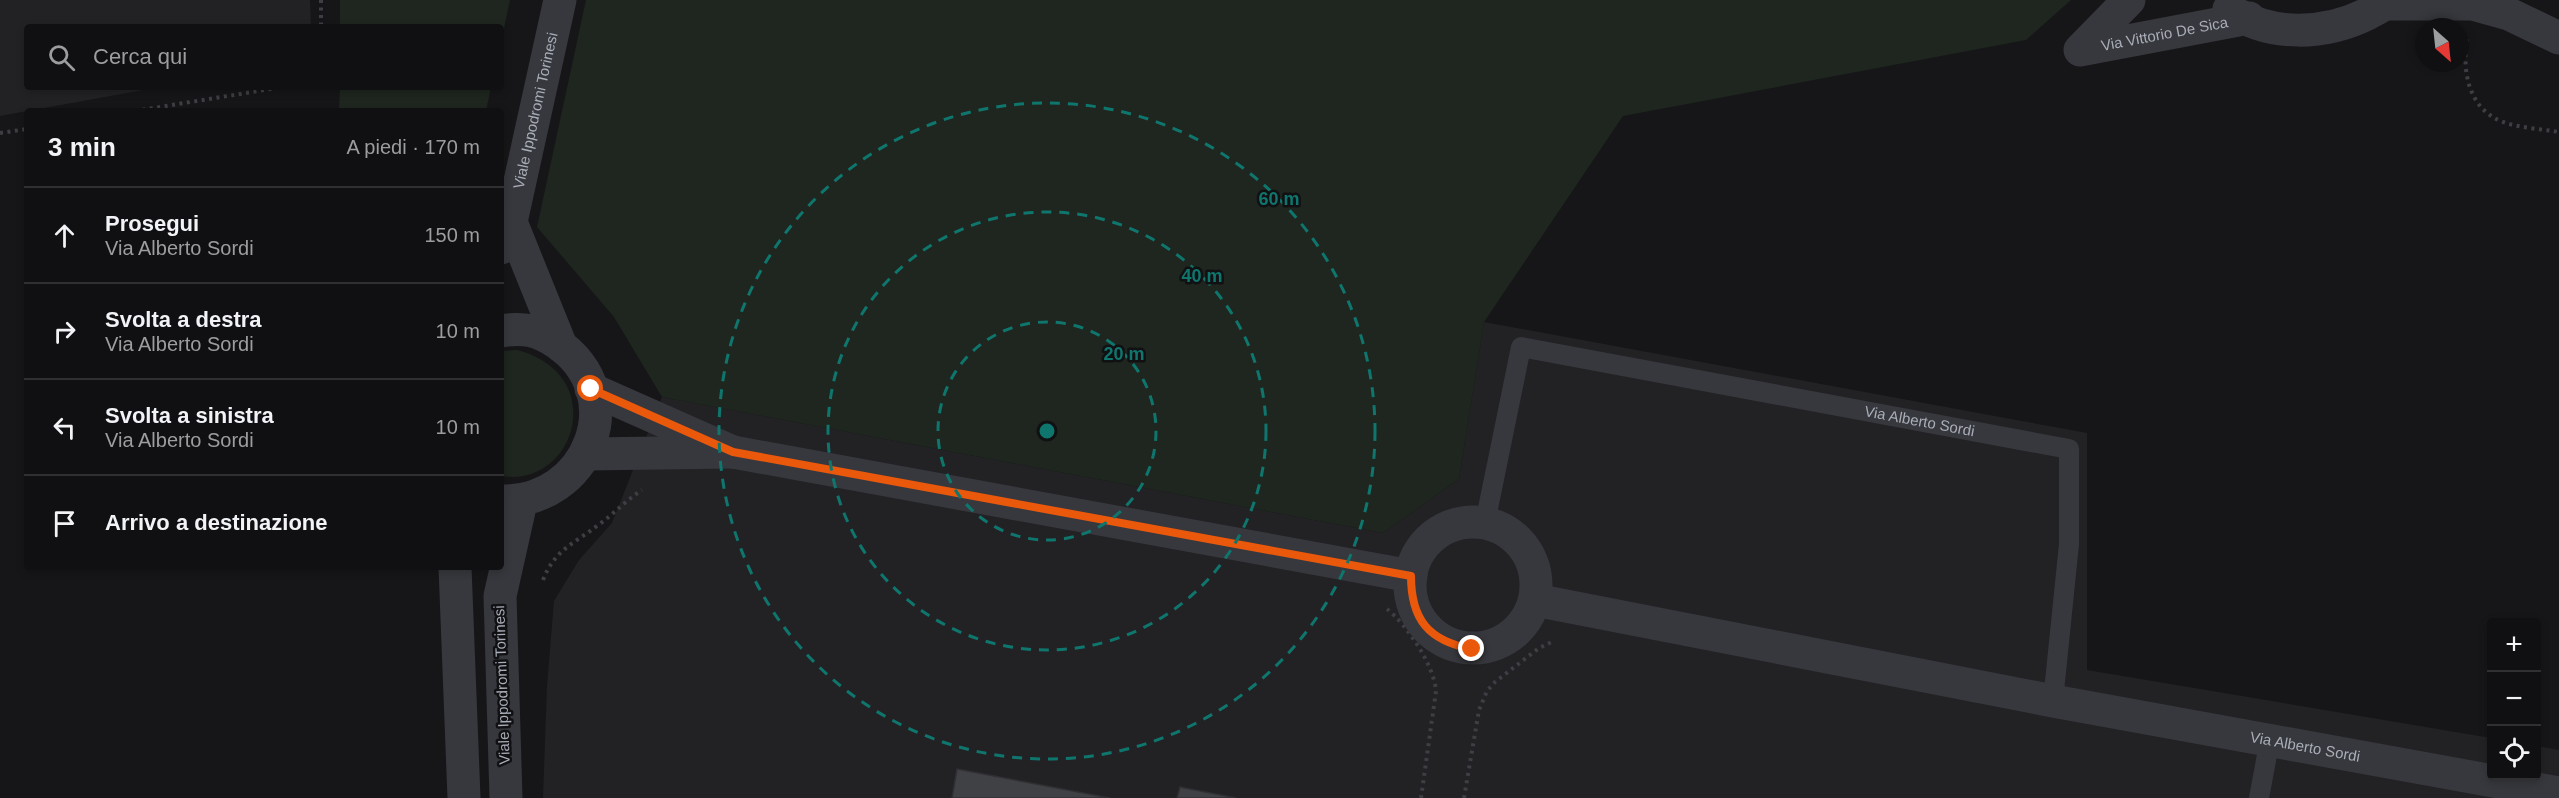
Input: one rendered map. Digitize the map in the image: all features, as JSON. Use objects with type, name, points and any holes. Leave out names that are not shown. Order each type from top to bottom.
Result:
[{"type":"street","name":"Viale Ippodromi Torinesi","points":[[560,0],[506,235],[561,346]]},
{"type":"street","name":"Via Vittorio De Sica","points":[[2129,0],[2071,52],[2249,18]]},
{"type":"street","points":[[2219,0],[2232,11],[2269,27],[2309,31],[2349,23],[2387,2],[2473,4],[2509,14],[2559,38]]},
{"type":"street","points":[[504,331],[520,328],[547,336],[569,352],[586,373],[595,400],[595,427],[587,454],[570,476],[547,493],[511,501]]},
{"type":"street","points":[[591,389],[733,452]]},
{"type":"street","points":[[587,454],[733,452],[1411,576]]},
{"type":"street","name":"Viale Ippodromi Torinesi","points":[[504,561],[511,501]]},
{"type":"street","points":[[1465,523],[1485,523],[1504,530],[1521,543],[1532,560],[1537,580],[1536,600],[1527,619],[1512,636],[1494,646],[1472,649],[1451,645],[1432,634],[1425,626],[1411,598],[1411,576],[1417,557],[1429,540],[1437,534],[1465,523]]},
{"type":"street","points":[[455,570],[464,798]]},
{"type":"street","name":"Viale Ippodromi Torinesi","points":[[503,570],[500,596],[506,798]]},
{"type":"street","name":"Via Alberto Sordi","points":[[1536,600],[2053,701],[2559,793]]},
{"type":"lane","name":"Via Alberto Sordi","points":[[1485,523],[1521,347],[2069,449],[2069,544],[2053,701]]},
{"type":"lane","points":[[2259,798],[2270,739]]},
{"type":"path","points":[[321,0],[321,24]]},
{"type":"path","points":[[2473,4],[2465,53],[2466,81],[2474,98],[2487,113],[2504,122],[2559,132]]},
{"type":"path","points":[[154,108],[264,90]]},
{"type":"path","points":[[0,133],[24,129]]},
{"type":"path","points":[[539,589],[547,570],[559,552],[599,525],[626,500],[647,486]]},
{"type":"path","points":[[1379,605],[1395,615],[1426,657],[1435,680],[1436,692],[1421,798]]},
{"type":"path","points":[[1464,798],[1479,710],[1487,692],[1495,682],[1539,648],[1562,638]]},
{"type":"shaded area","points":[[0,0],[310,0],[311,24],[24,24],[24,90],[143,90],[44,108],[24,108],[24,112],[0,116]]},
{"type":"shaded area","points":[[340,0],[510,0],[504,28],[504,24],[340,24]]},
{"type":"shaded area","points":[[586,0],[2071,0],[2026,40],[1623,116],[1484,322],[1459,479],[1383,533],[662,397],[614,317],[537,227]]},
{"type":"shaded area","points":[[340,90],[490,90],[487,108],[339,108]]},
{"type":"shaded area","points":[[1484,322],[2087,433],[2087,670],[2487,737],[2487,780],[2541,780],[2541,747],[2559,750],[2559,798],[543,798],[547,686],[554,601],[579,560],[612,523],[662,397],[1383,533],[1459,479]]},
{"type":"shaded area","points":[[517,350],[546,363],[564,382],[573,404],[572,427],[564,448],[548,465],[527,475],[504,476],[504,351]]},
{"type":"building","points":[[957,769],[1110,798],[952,798]]},
{"type":"building","points":[[1180,787],[1236,798],[1177,798]]},
{"type":"route","points":[[591,389],[733,452],[1411,576],[1411,598],[1419,618],[1432,634],[1451,645],[1472,649]]}]
